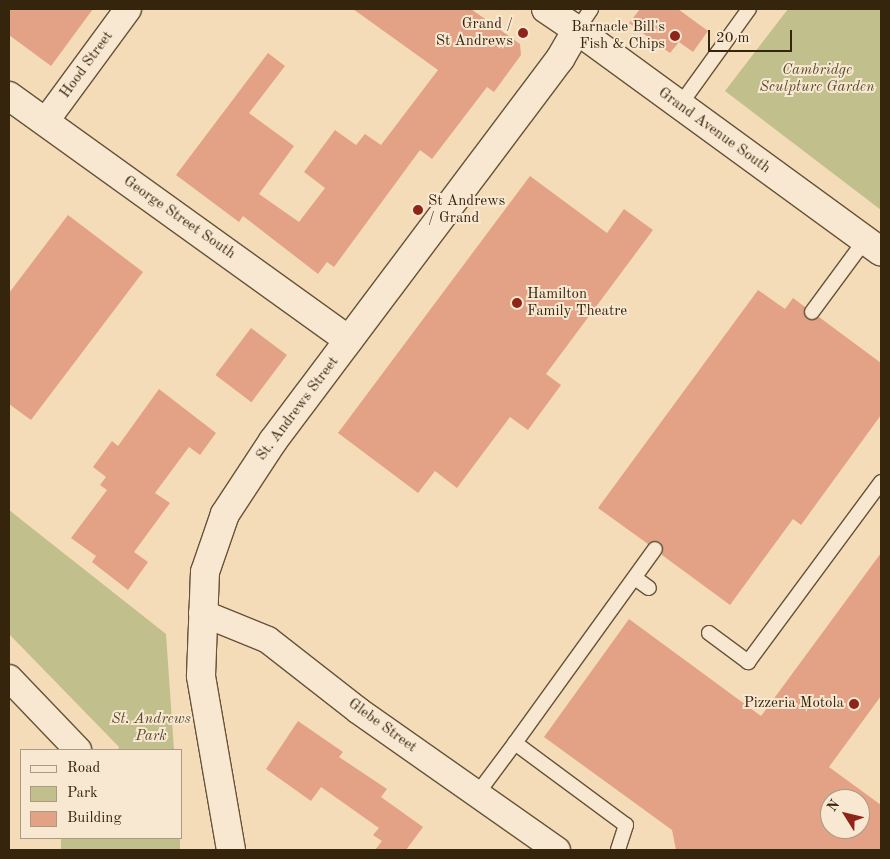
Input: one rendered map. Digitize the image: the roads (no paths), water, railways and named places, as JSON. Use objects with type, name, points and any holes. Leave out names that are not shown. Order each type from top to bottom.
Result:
[{"type":"main road","name":"Grand Avenue South","points":[[546,9],[584,19],[680,106],[873,246]]},
{"type":"main road","name":"St. Andrews Street","points":[[231,850],[201,676],[205,572],[225,514],[267,448],[349,340],[584,19]]},
{"type":"main road","name":"George Street South","points":[[9,96],[349,340]]},
{"type":"street","name":"Hood Street","points":[[45,122],[128,9]]},
{"type":"street","name":"Glebe Street","points":[[202,613],[268,640],[359,711],[557,850]]},
{"type":"street","points":[[9,678],[77,749]]},
{"type":"lane","points":[[680,106],[749,9]]},
{"type":"lane","points":[[812,312],[873,246]]},
{"type":"lane","points":[[709,633],[748,662],[881,482]]},
{"type":"lane","points":[[478,794],[655,549]]},
{"type":"lane","points":[[635,578],[649,588]]},
{"type":"lane","points":[[515,743],[626,825],[618,850]]},
{"type":"place","name":"Grand / St Andrews","points":[[523,33]]},
{"type":"place","name":"Barnacle Bill's Fish & Chips","points":[[675,36]]},
{"type":"place","name":"St Andrews / Grand","points":[[418,210]]},
{"type":"place","name":"Hamilton Family Theatre","points":[[517,303]]},
{"type":"place","name":"Pizzeria Motola","points":[[854,704]]},
{"type":"park label","name":"Cambridge Sculpture Garden","points":[[817,78]]},
{"type":"park label","name":"St. Andrews Park","points":[[151,728]]}]
